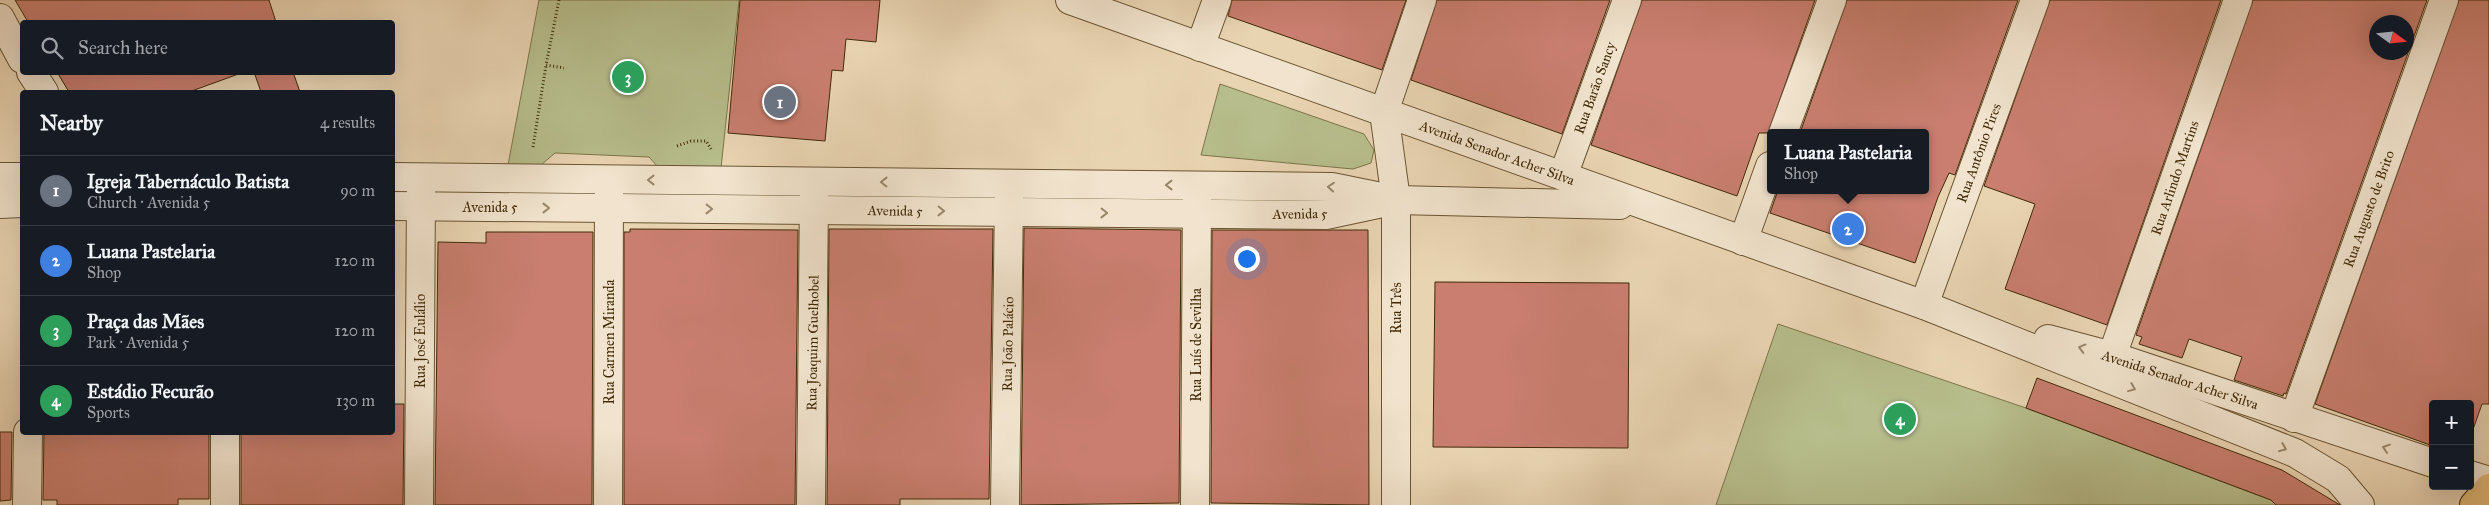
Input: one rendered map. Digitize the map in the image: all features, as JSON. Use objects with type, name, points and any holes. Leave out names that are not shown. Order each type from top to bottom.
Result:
[{"type":"main road","points":[[2474,505],[2489,488]]},
{"type":"street","name":"Avenida Senador Acher Silva","points":[[1070,0],[1924,306],[2295,453],[2338,479],[2360,505]]},
{"type":"street","points":[[1200,46],[1217,0]]},
{"type":"street","points":[[1384,112],[1422,0]]},
{"type":"street","name":"Rua Barão Sancy","points":[[1563,176],[1627,0]]},
{"type":"street","points":[[1784,129],[1832,0]]},
{"type":"street","name":"Rua Antônio Pires","points":[[1924,306],[2035,0]]},
{"type":"street","name":"Rua Arlindo Martins","points":[[2112,356],[2238,0]]},
{"type":"street","name":"Rua Augusto de Brito","points":[[2294,418],[2444,0]]},
{"type":"street","points":[[0,18],[20,55]]},
{"type":"street","points":[[33,75],[43,90]]},
{"type":"street","name":"Rua Três","points":[[1384,112],[1396,200],[1396,505]]},
{"type":"street","points":[[1743,241],[1767,174]]},
{"type":"street","points":[[0,177],[20,177]]},
{"type":"street","name":"Avenida 5","points":[[395,177],[1332,187],[1396,200],[1645,206]]},
{"type":"street","name":"Rua José Eulálio","points":[[419,505],[422,177]]},
{"type":"street","name":"Rua Carmen Miranda","points":[[608,505],[609,179]]},
{"type":"street","name":"Rua Joaquim Guelhobel","points":[[811,505],[814,181]]},
{"type":"street","name":"Rua João Palácio","points":[[1005,505],[1009,183]]},
{"type":"street","name":"Rua Luís de Sevilha","points":[[1195,505],[1197,185]]},
{"type":"street","name":"Avenida 5","points":[[395,206],[1326,215],[1396,200]]},
{"type":"street","points":[[0,204],[20,204]]},
{"type":"street","name":"Avenida Senador Acher Silva","points":[[1924,306],[2112,356],[2429,462]]},
{"type":"street","points":[[27,505],[28,435]]},
{"type":"street","points":[[225,435],[225,505]]},
{"type":"street","points":[[2474,476],[2489,481]]},
{"type":"path","points":[[524,152],[533,148],[558,0]]},
{"type":"path","points":[[546,65],[564,68]]},
{"type":"green space","points":[[539,0],[739,0],[721,168],[659,168],[649,157],[555,153],[541,165],[508,165]]},
{"type":"green space","points":[[1220,84],[1364,134],[1374,150],[1371,163],[1353,169],[1201,155]]},
{"type":"green space","points":[[1778,324],[2026,408],[2271,500],[2276,505],[1716,505]]},
{"type":"building","points":[[15,0],[269,0],[275,20],[27,20]]},
{"type":"building","points":[[740,0],[880,0],[876,42],[846,39],[843,71],[832,70],[825,141],[728,133]]},
{"type":"building","points":[[1232,0],[1406,0],[1382,70],[1228,16]]},
{"type":"building","points":[[1437,0],[1610,0],[1562,134],[1411,80]]},
{"type":"building","points":[[1642,0],[1815,0],[1769,129],[1767,129],[1767,133],[1759,133],[1737,196],[1591,145]]},
{"type":"building","points":[[1847,0],[2018,0],[1955,175],[1949,173],[1938,197],[1915,263],[1770,213],[1777,194],[1929,194],[1929,129],[1801,129]]},
{"type":"building","points":[[2050,0],[2221,0],[2107,325],[2005,289],[2035,204],[1984,186]]},
{"type":"building","points":[[2253,0],[2427,0],[2414,36],[2414,15],[2369,15],[2369,60],[2406,60],[2286,394],[2284,393],[2283,396],[2234,380],[2242,357],[2189,339],[2182,358],[2139,344],[2142,337],[2136,335]]},
{"type":"building","points":[[2459,0],[2489,0],[2489,404],[2482,404],[2474,427],[2474,400],[2429,400],[2429,445],[2315,404]]},
{"type":"building","points":[[59,75],[236,75],[194,90],[68,90]]},
{"type":"building","points":[[255,75],[294,75],[299,90],[260,90]]},
{"type":"building","points":[[1024,228],[1181,230],[1179,503],[1021,505]]},
{"type":"building","points":[[630,229],[798,230],[795,505],[624,505],[624,232],[630,232]]},
{"type":"building","points":[[829,229],[993,229],[989,499],[900,499],[900,505],[827,505]]},
{"type":"building","points":[[1212,230],[1368,230],[1369,505],[1211,503]]},
{"type":"building","points":[[486,232],[593,232],[592,505],[435,505],[438,242],[486,243]]},
{"type":"building","points":[[1435,282],[1629,283],[1628,448],[1433,447]]},
{"type":"building","points":[[2037,378],[2282,470],[2340,505],[2276,505],[2271,500],[2026,408]]},
{"type":"building","points":[[395,404],[404,404],[403,505],[241,505],[241,435],[395,435]]},
{"type":"building","points":[[0,432],[12,432],[11,500],[0,501]]},
{"type":"building","points":[[44,435],[209,435],[209,499],[178,499],[178,505],[57,505],[57,500],[43,500]]},
{"type":"place","name":"Praça das Mães","points":[[628,77]]},
{"type":"place","name":"Igreja Tabernáculo Batista","points":[[780,102]]},
{"type":"place","name":"Luana Pastelaria","points":[[1848,229]]},
{"type":"place","name":"Estádio Fecurão","points":[[1900,419]]}]
